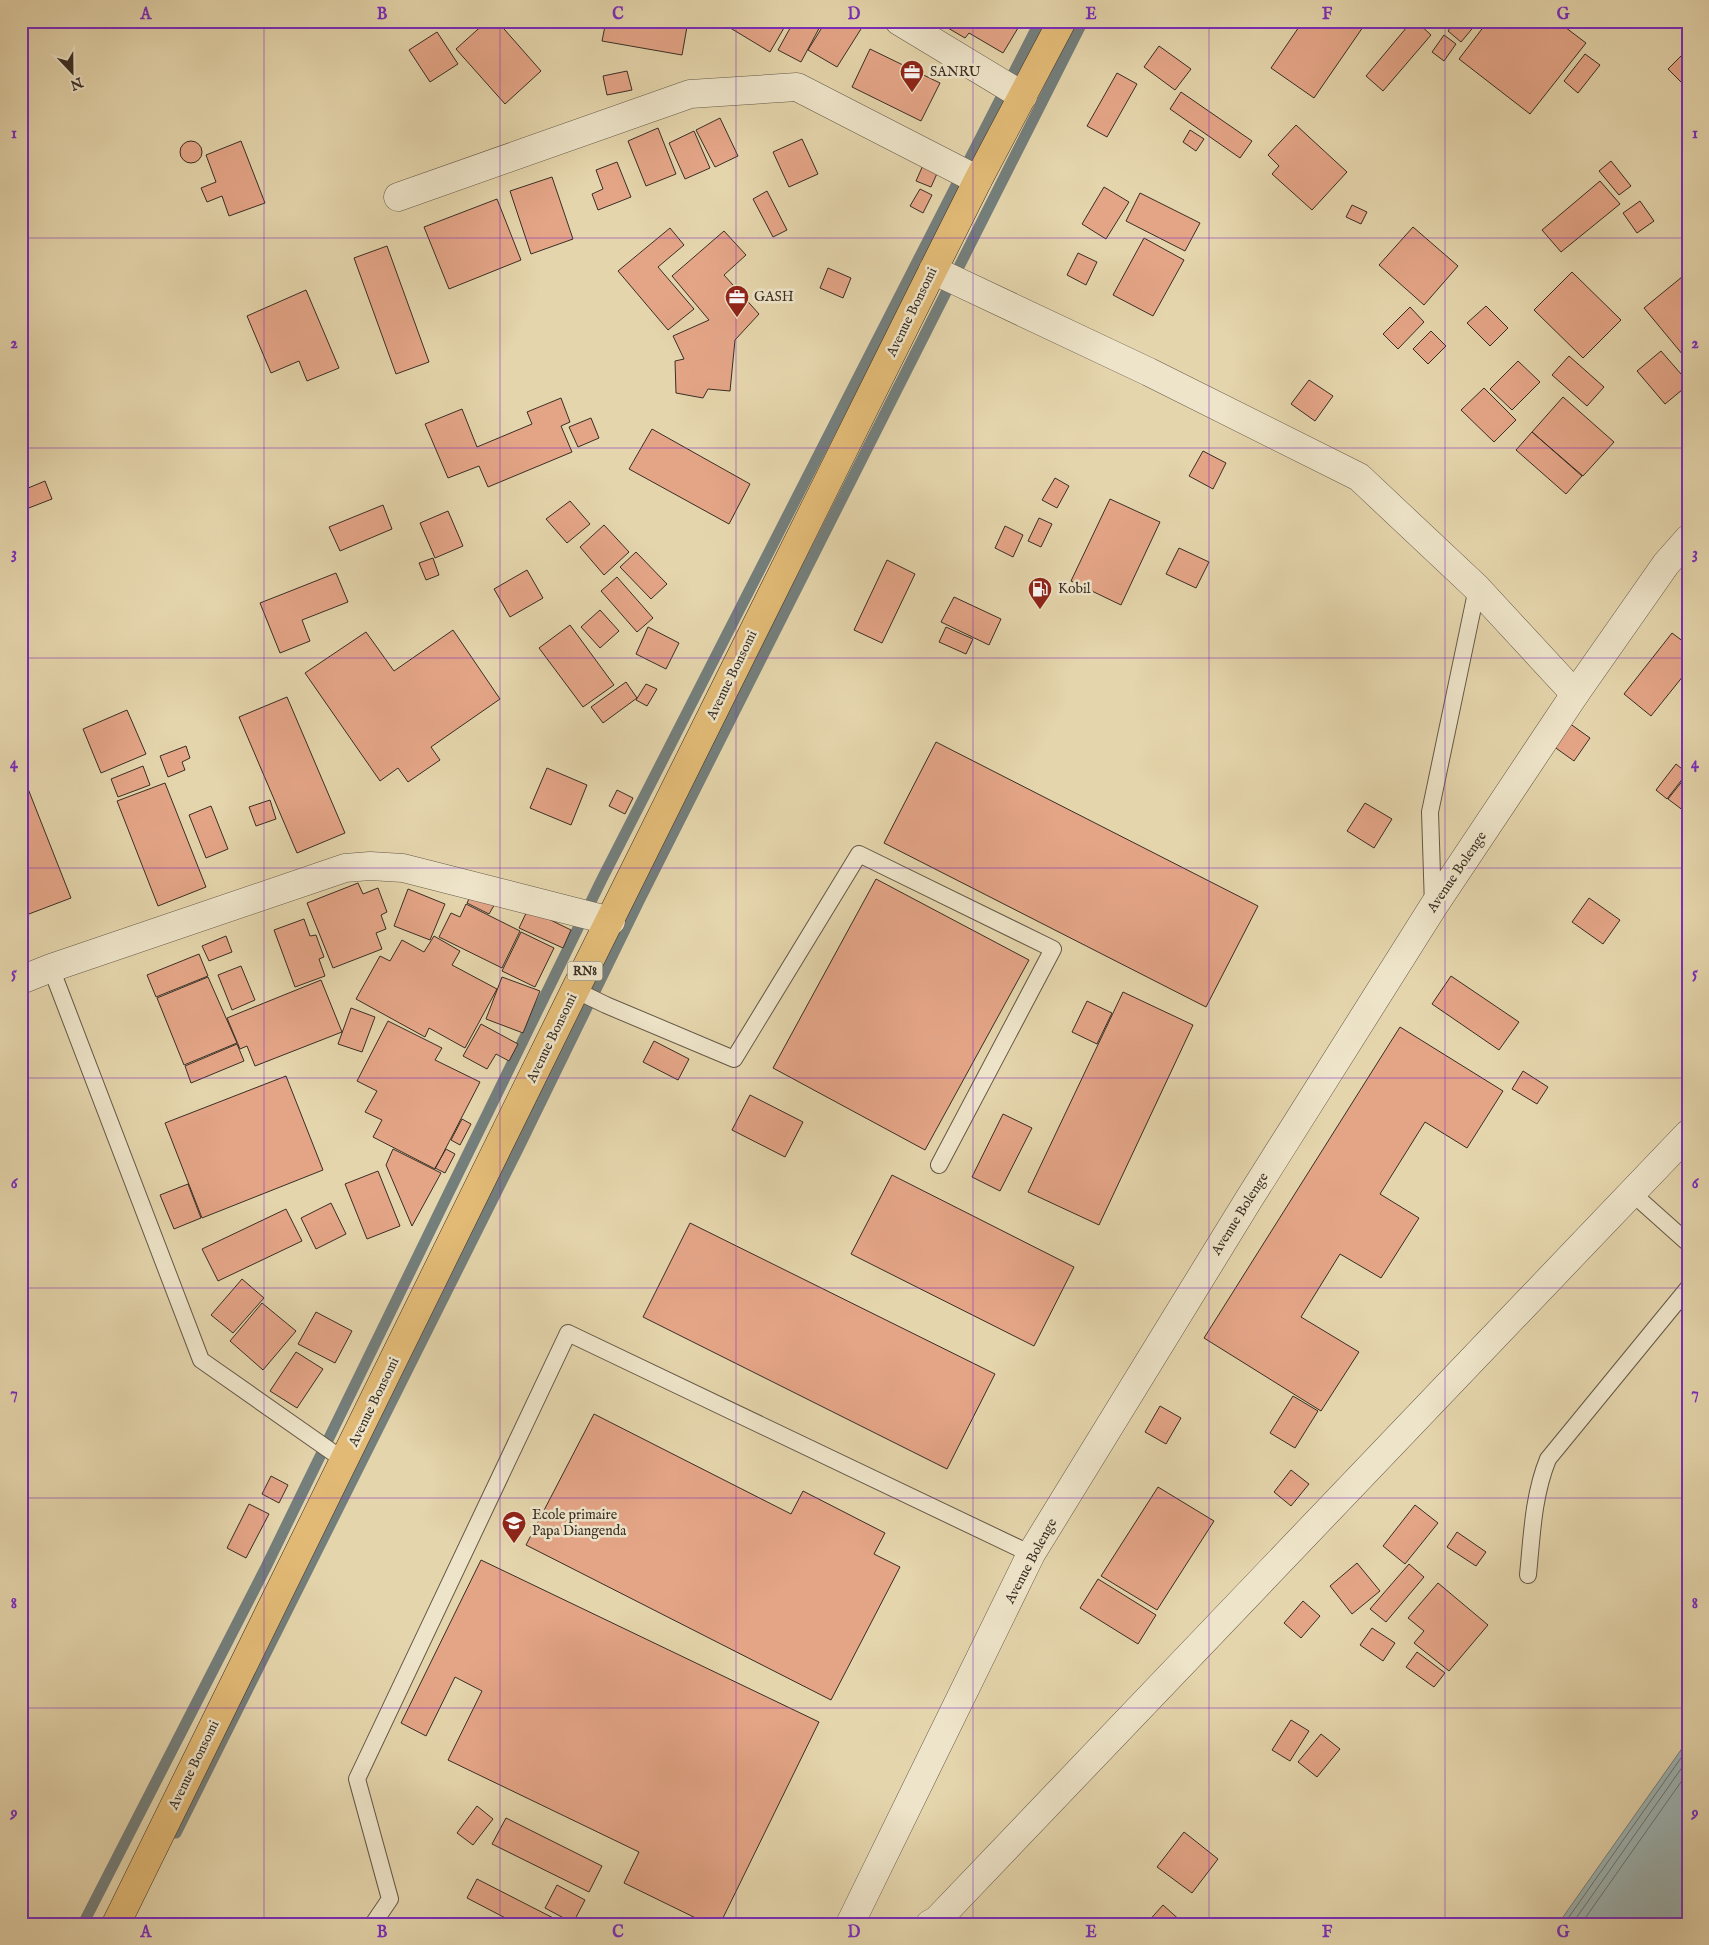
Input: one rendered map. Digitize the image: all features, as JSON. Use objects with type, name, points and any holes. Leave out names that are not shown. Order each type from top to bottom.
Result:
[{"type":"main road","name":"Avenue Bonsomi","points":[[116,1924],[575,990],[978,180],[1062,21]]},
{"type":"street","points":[[899,21],[1023,96]]},
{"type":"street","points":[[398,197],[690,94],[796,87],[978,180]]},
{"type":"street","points":[[933,270],[1149,372],[1359,477],[1477,588],[1575,694]]},
{"type":"street","name":"Avenue Bolenge","points":[[850,1924],[1032,1554],[1249,1199],[1433,907],[1575,694],[1666,564],[1688,539]]},
{"type":"street","points":[[21,980],[51,968],[345,868],[370,866],[403,868],[611,921]]},
{"type":"street","points":[[930,1924],[937,1920],[1688,1134]]},
{"type":"lane","points":[[1433,907],[1430,812],[1477,588]]},
{"type":"lane","points":[[575,990],[734,1059],[859,854],[1053,949],[939,1165]]},
{"type":"lane","points":[[51,968],[202,1360],[345,1461]]},
{"type":"lane","points":[[1632,1193],[1688,1243]]},
{"type":"lane","points":[[1528,1574],[1536,1495],[1540,1478],[1548,1459],[1688,1288]]},
{"type":"lane","points":[[373,1924],[390,1899],[357,1779],[568,1332],[1032,1554]]},
{"type":"water","points":[[1688,1740],[1688,1924],[1558,1924]]},
{"type":"building","points":[[392,21],[407,21],[402,28]]},
{"type":"building","points":[[487,21],[497,21],[541,71],[505,104],[456,49]]},
{"type":"building","points":[[606,21],[688,21],[682,55],[602,41]]},
{"type":"building","points":[[730,21],[788,21],[770,52],[727,26]]},
{"type":"building","points":[[794,21],[823,21],[801,62],[778,50]]},
{"type":"building","points":[[826,21],[866,21],[837,67],[808,50]]},
{"type":"building","points":[[936,21],[1006,21],[1018,28],[1003,53],[969,33],[965,38]]},
{"type":"building","points":[[1303,21],[1356,21],[1363,27],[1314,98],[1271,68]]},
{"type":"building","points":[[1412,21],[1416,21],[1431,35],[1383,91],[1366,76]]},
{"type":"building","points":[[1455,21],[1473,21],[1476,24],[1461,42],[1448,31]]},
{"type":"building","points":[[1488,21],[1557,21],[1586,43],[1530,114],[1459,59]]},
{"type":"building","points":[[437,32],[458,64],[430,82],[409,50]]},
{"type":"building","points":[[1444,35],[1456,44],[1444,61],[1432,52]]},
{"type":"building","points":[[1159,46],[1191,69],[1175,90],[1144,67]]},
{"type":"building","points":[[870,49],[940,83],[921,121],[852,87]]},
{"type":"building","points":[[1688,49],[1688,89],[1668,69]]},
{"type":"building","points":[[1585,54],[1600,65],[1578,93],[1564,81]]},
{"type":"building","points":[[627,71],[632,90],[607,95],[603,76]]},
{"type":"building","points":[[1117,73],[1137,84],[1107,137],[1087,126]]},
{"type":"building","points":[[1181,92],[1252,141],[1240,158],[1170,109]]},
{"type":"building","points":[[720,118],[738,156],[715,167],[696,130]]},
{"type":"building","points":[[1296,125],[1347,172],[1312,210],[1272,174],[1279,166],[1268,155]]},
{"type":"building","points":[[658,128],[676,174],[646,186],[628,141]]},
{"type":"building","points":[[1190,130],[1204,139],[1196,151],[1183,142]]},
{"type":"building","points":[[694,131],[710,168],[685,179],[669,143]]},
{"type":"building","points":[[802,139],[818,174],[789,187],[773,152]]},
{"type":"building","points":[[191,141],[199,144],[202,152],[199,160],[191,163],[183,160],[180,152],[183,144]]},
{"type":"building","points":[[241,141],[265,203],[229,216],[222,196],[207,202],[201,188],[216,182],[206,155]]},
{"type":"building","points":[[1611,161],[1631,186],[1619,195],[1599,171]]},
{"type":"building","points":[[617,162],[631,197],[598,210],[592,194],[603,189],[596,170]]},
{"type":"building","points":[[924,163],[939,169],[931,187],[916,181]]},
{"type":"building","points":[[552,177],[573,239],[531,254],[510,191]]},
{"type":"building","points":[[1600,181],[1620,204],[1561,252],[1542,230]]},
{"type":"building","points":[[1104,187],[1129,202],[1106,239],[1082,224]]},
{"type":"building","points":[[920,189],[932,195],[923,213],[910,206]]},
{"type":"building","points":[[767,191],[787,230],[773,237],[753,199]]},
{"type":"building","points":[[1140,193],[1200,223],[1185,251],[1126,221]]},
{"type":"building","points":[[497,199],[521,260],[449,289],[424,227]]},
{"type":"building","points":[[1640,201],[1654,221],[1637,233],[1623,213]]},
{"type":"building","points":[[1352,205],[1367,212],[1361,224],[1346,217]]},
{"type":"building","points":[[1413,227],[1458,266],[1424,305],[1379,265]]},
{"type":"building","points":[[670,228],[684,245],[658,267],[694,309],[668,330],[618,271]]},
{"type":"building","points":[[724,231],[746,255],[724,275],[759,314],[735,340],[730,391],[708,389],[703,398],[676,393],[675,361],[684,359],[673,336],[709,320],[672,276]]},
{"type":"building","points":[[1144,238],[1184,260],[1153,316],[1113,295]]},
{"type":"building","points":[[387,246],[429,362],[396,374],[354,258]]},
{"type":"building","points":[[1078,253],[1097,262],[1086,285],[1067,275]]},
{"type":"building","points":[[828,268],[851,278],[843,298],[820,288]]},
{"type":"building","points":[[1572,272],[1621,320],[1583,358],[1534,310]]},
{"type":"building","points":[[1688,272],[1688,352],[1683,355],[1644,308]]},
{"type":"building","points":[[306,290],[339,368],[307,381],[299,361],[271,373],[247,316]]},
{"type":"building","points":[[1486,306],[1508,328],[1490,346],[1467,323]]},
{"type":"building","points":[[1410,307],[1424,322],[1398,349],[1383,334]]},
{"type":"building","points":[[1431,331],[1446,346],[1428,364],[1413,349]]},
{"type":"building","points":[[1661,351],[1688,382],[1688,385],[1665,404],[1637,371]]},
{"type":"building","points":[[1569,356],[1604,387],[1587,406],[1552,375]]},
{"type":"building","points":[[1518,361],[1540,382],[1512,410],[1490,389]]},
{"type":"building","points":[[1309,380],[1333,396],[1315,421],[1291,404]]},
{"type":"building","points":[[1484,388],[1516,420],[1494,442],[1461,410]]},
{"type":"building","points":[[1563,397],[1614,442],[1583,476],[1532,432]]},
{"type":"building","points":[[561,398],[570,422],[561,426],[572,452],[488,487],[479,466],[448,478],[425,424],[462,409],[477,447],[532,424],[527,412]]},
{"type":"building","points":[[591,418],[599,438],[578,447],[569,427]]},
{"type":"building","points":[[652,429],[750,484],[729,524],[629,469]]},
{"type":"building","points":[[1532,432],[1582,476],[1566,494],[1516,450]]},
{"type":"building","points":[[1203,451],[1226,463],[1213,489],[1189,476]]},
{"type":"building","points":[[1055,478],[1069,486],[1057,508],[1042,500]]},
{"type":"building","points":[[45,481],[52,499],[21,511],[21,491]]},
{"type":"building","points":[[1110,499],[1160,522],[1121,605],[1071,581]]},
{"type":"building","points":[[570,501],[590,524],[567,543],[546,519]]},
{"type":"building","points":[[383,505],[392,529],[340,551],[329,527]]},
{"type":"building","points":[[448,511],[463,546],[435,558],[420,523]]},
{"type":"building","points":[[1039,518],[1052,524],[1041,547],[1028,541]]},
{"type":"building","points":[[604,525],[629,552],[604,575],[580,547]]},
{"type":"building","points":[[1005,526],[1023,535],[1013,557],[995,548]]},
{"type":"building","points":[[1179,548],[1209,562],[1196,588],[1166,574]]},
{"type":"building","points":[[636,552],[667,584],[651,599],[620,567]]},
{"type":"building","points":[[433,558],[439,575],[426,580],[419,563]]},
{"type":"building","points":[[887,560],[915,574],[882,643],[854,630]]},
{"type":"building","points":[[527,570],[543,598],[510,617],[494,589]]},
{"type":"building","points":[[336,573],[348,602],[302,620],[310,641],[280,653],[260,603]]},
{"type":"building","points":[[617,577],[653,618],[637,632],[601,591]]},
{"type":"building","points":[[954,597],[1001,619],[989,645],[941,622]]},
{"type":"building","points":[[600,610],[619,631],[600,648],[581,627]]},
{"type":"building","points":[[570,625],[614,685],[583,707],[539,648]]},
{"type":"building","points":[[648,627],[679,643],[666,669],[636,654]]},
{"type":"building","points":[[946,627],[973,639],[966,654],[939,642]]},
{"type":"building","points":[[453,630],[500,699],[431,747],[440,760],[408,782],[398,768],[380,781],[305,673],[366,632],[394,671]]},
{"type":"building","points":[[1672,633],[1688,645],[1688,670],[1651,716],[1624,694]]},
{"type":"building","points":[[626,682],[637,698],[603,723],[591,707]]},
{"type":"building","points":[[646,684],[657,689],[647,706],[636,700]]},
{"type":"building","points":[[287,697],[345,833],[297,853],[239,717]]},
{"type":"building","points":[[127,710],[146,754],[101,773],[83,729]]},
{"type":"building","points":[[1569,723],[1590,738],[1574,761],[1553,746]]},
{"type":"building","points":[[936,742],[1258,906],[1206,1007],[884,843]]},
{"type":"building","points":[[186,746],[190,758],[182,762],[185,770],[168,777],[160,756]]},
{"type":"building","points":[[1676,764],[1687,773],[1667,799],[1656,790]]},
{"type":"building","points":[[143,766],[150,785],[118,797],[111,779]]},
{"type":"building","points":[[547,768],[587,785],[571,825],[530,808]]},
{"type":"building","points":[[21,771],[71,898],[21,917]]},
{"type":"building","points":[[1688,774],[1688,814],[1668,799]]},
{"type":"building","points":[[165,783],[206,887],[158,906],[117,801]]},
{"type":"building","points":[[617,790],[633,798],[625,814],[609,806]]},
{"type":"building","points":[[270,800],[276,819],[256,826],[249,807]]},
{"type":"building","points":[[1365,803],[1392,819],[1374,848],[1347,831]]},
{"type":"building","points":[[211,806],[228,849],[206,858],[189,815]]},
{"type":"building","points":[[876,879],[1029,960],[925,1150],[773,1068]]},
{"type":"building","points":[[358,883],[363,894],[378,888],[387,912],[381,915],[386,929],[376,933],[382,949],[333,968],[307,903]]},
{"type":"building","points":[[408,889],[445,904],[430,940],[394,926]]},
{"type":"building","points":[[473,891],[496,902],[489,914],[467,903]]},
{"type":"building","points":[[1589,898],[1620,920],[1603,944],[1572,922]]},
{"type":"building","points":[[466,904],[520,931],[502,968],[439,937],[451,913],[460,917]]},
{"type":"building","points":[[528,909],[571,930],[563,948],[519,928]]},
{"type":"building","points":[[304,919],[310,936],[316,935],[324,957],[319,959],[325,976],[295,987],[274,930]]},
{"type":"building","points":[[521,932],[554,948],[535,987],[502,971]]},
{"type":"building","points":[[226,936],[232,952],[209,961],[202,946]]},
{"type":"building","points":[[434,936],[460,951],[452,965],[497,989],[465,1048],[429,1028],[425,1037],[356,999],[380,956],[390,961],[402,940],[424,952]]},
{"type":"building","points":[[199,954],[208,976],[156,997],[147,975]]},
{"type":"building","points":[[241,966],[255,1000],[232,1010],[218,975]]},
{"type":"building","points":[[1451,976],[1519,1022],[1499,1050],[1432,1004]]},
{"type":"building","points":[[208,977],[237,1043],[184,1065],[157,998]]},
{"type":"building","points":[[502,977],[540,991],[523,1033],[486,1019]]},
{"type":"building","points":[[321,980],[342,1032],[255,1066],[247,1046],[240,1049],[227,1018]]},
{"type":"building","points":[[1123,992],[1193,1025],[1099,1225],[1028,1192]]},
{"type":"building","points":[[1087,1001],[1112,1013],[1097,1044],[1072,1032]]},
{"type":"building","points":[[351,1008],[375,1017],[362,1052],[338,1044]]},
{"type":"building","points":[[388,1021],[442,1048],[435,1060],[480,1082],[435,1169],[373,1137],[382,1120],[365,1112],[377,1091],[357,1081]]},
{"type":"building","points":[[481,1024],[518,1044],[509,1061],[496,1054],[487,1069],[463,1056]]},
{"type":"building","points":[[1400,1027],[1503,1091],[1467,1148],[1425,1122],[1380,1194],[1419,1218],[1381,1278],[1340,1254],[1301,1317],[1359,1352],[1321,1411],[1204,1338]]},
{"type":"building","points":[[654,1041],[689,1059],[678,1080],[643,1062]]},
{"type":"building","points":[[237,1044],[244,1061],[191,1083],[185,1066]]},
{"type":"building","points":[[1523,1071],[1548,1087],[1537,1104],[1512,1089]]},
{"type":"building","points":[[286,1076],[323,1170],[202,1218],[165,1123]]},
{"type":"building","points":[[750,1095],[803,1122],[785,1157],[732,1130]]},
{"type":"building","points":[[1003,1114],[1032,1128],[1000,1191],[972,1177]]},
{"type":"building","points":[[462,1119],[471,1124],[460,1145],[451,1140]]},
{"type":"building","points":[[393,1149],[441,1173],[412,1226],[386,1165]]},
{"type":"building","points":[[446,1149],[455,1154],[445,1173],[435,1168]]},
{"type":"building","points":[[378,1171],[400,1226],[367,1239],[345,1184]]},
{"type":"building","points":[[892,1175],[1074,1267],[1034,1346],[851,1254]]},
{"type":"building","points":[[188,1184],[201,1218],[174,1229],[160,1195]]},
{"type":"building","points":[[331,1203],[346,1234],[316,1249],[301,1218]]},
{"type":"building","points":[[286,1209],[302,1241],[218,1281],[202,1249]]},
{"type":"building","points":[[690,1223],[995,1374],[947,1469],[643,1317]]},
{"type":"building","points":[[242,1279],[264,1298],[233,1333],[211,1315]]},
{"type":"building","points":[[262,1303],[296,1331],[263,1370],[230,1341]]},
{"type":"building","points":[[316,1312],[352,1331],[335,1363],[298,1344]]},
{"type":"building","points":[[296,1352],[323,1369],[297,1408],[270,1391]]},
{"type":"building","points":[[1293,1396],[1318,1411],[1295,1448],[1270,1433]]},
{"type":"building","points":[[1160,1406],[1181,1418],[1166,1444],[1145,1432]]},
{"type":"building","points":[[594,1414],[791,1514],[803,1491],[885,1533],[874,1554],[900,1567],[831,1700],[526,1545]]},
{"type":"building","points":[[1291,1470],[1309,1484],[1291,1506],[1274,1492]]},
{"type":"building","points":[[271,1476],[288,1485],[279,1503],[262,1494]]},
{"type":"building","points":[[1158,1487],[1214,1521],[1157,1610],[1101,1576]]},
{"type":"building","points":[[249,1504],[269,1514],[246,1558],[227,1548]]},
{"type":"building","points":[[1415,1505],[1438,1523],[1405,1564],[1383,1546]]},
{"type":"building","points":[[1457,1532],[1486,1552],[1476,1566],[1447,1547]]},
{"type":"building","points":[[481,1560],[819,1722],[720,1924],[708,1924],[624,1883],[639,1852],[448,1760],[482,1691],[455,1677],[426,1736],[401,1723]]},
{"type":"building","points":[[1357,1563],[1380,1591],[1352,1614],[1330,1586]]},
{"type":"building","points":[[1409,1564],[1424,1577],[1386,1622],[1370,1609]]},
{"type":"building","points":[[1098,1579],[1156,1615],[1138,1644],[1080,1608]]},
{"type":"building","points":[[1438,1583],[1488,1625],[1449,1671],[1414,1643],[1424,1631],[1408,1618]]},
{"type":"building","points":[[1303,1601],[1320,1616],[1301,1638],[1284,1623]]},
{"type":"building","points":[[1372,1628],[1395,1643],[1383,1661],[1360,1645]]},
{"type":"building","points":[[1417,1652],[1445,1673],[1434,1687],[1406,1667]]},
{"type":"building","points":[[1291,1720],[1309,1731],[1290,1761],[1272,1750]]},
{"type":"building","points":[[1321,1734],[1340,1749],[1317,1777],[1298,1762]]},
{"type":"building","points":[[477,1806],[493,1819],[473,1845],[457,1833]]},
{"type":"building","points":[[506,1818],[602,1866],[589,1892],[492,1844]]},
{"type":"building","points":[[1184,1832],[1218,1859],[1192,1893],[1157,1867]]},
{"type":"building","points":[[477,1879],[565,1924],[517,1924],[467,1898]]},
{"type":"building","points":[[557,1885],[585,1900],[573,1923],[545,1908]]},
{"type":"building","points":[[1163,1905],[1183,1923],[1183,1924],[1146,1924]]},
{"type":"waterway","points":[[83,1924],[266,1567],[602,879],[1040,21]]},
{"type":"waterway","points":[[176,1833],[518,1149],[639,901],[1083,21]]},
{"type":"place","name":"SANRU","points":[[912,93]]},
{"type":"place","name":"GASH","points":[[737,318]]},
{"type":"place","name":"Kobil","points":[[1040,610]]},
{"type":"place","name":"Ecole primaire Papa Diangenda","points":[[514,1544]]}]
